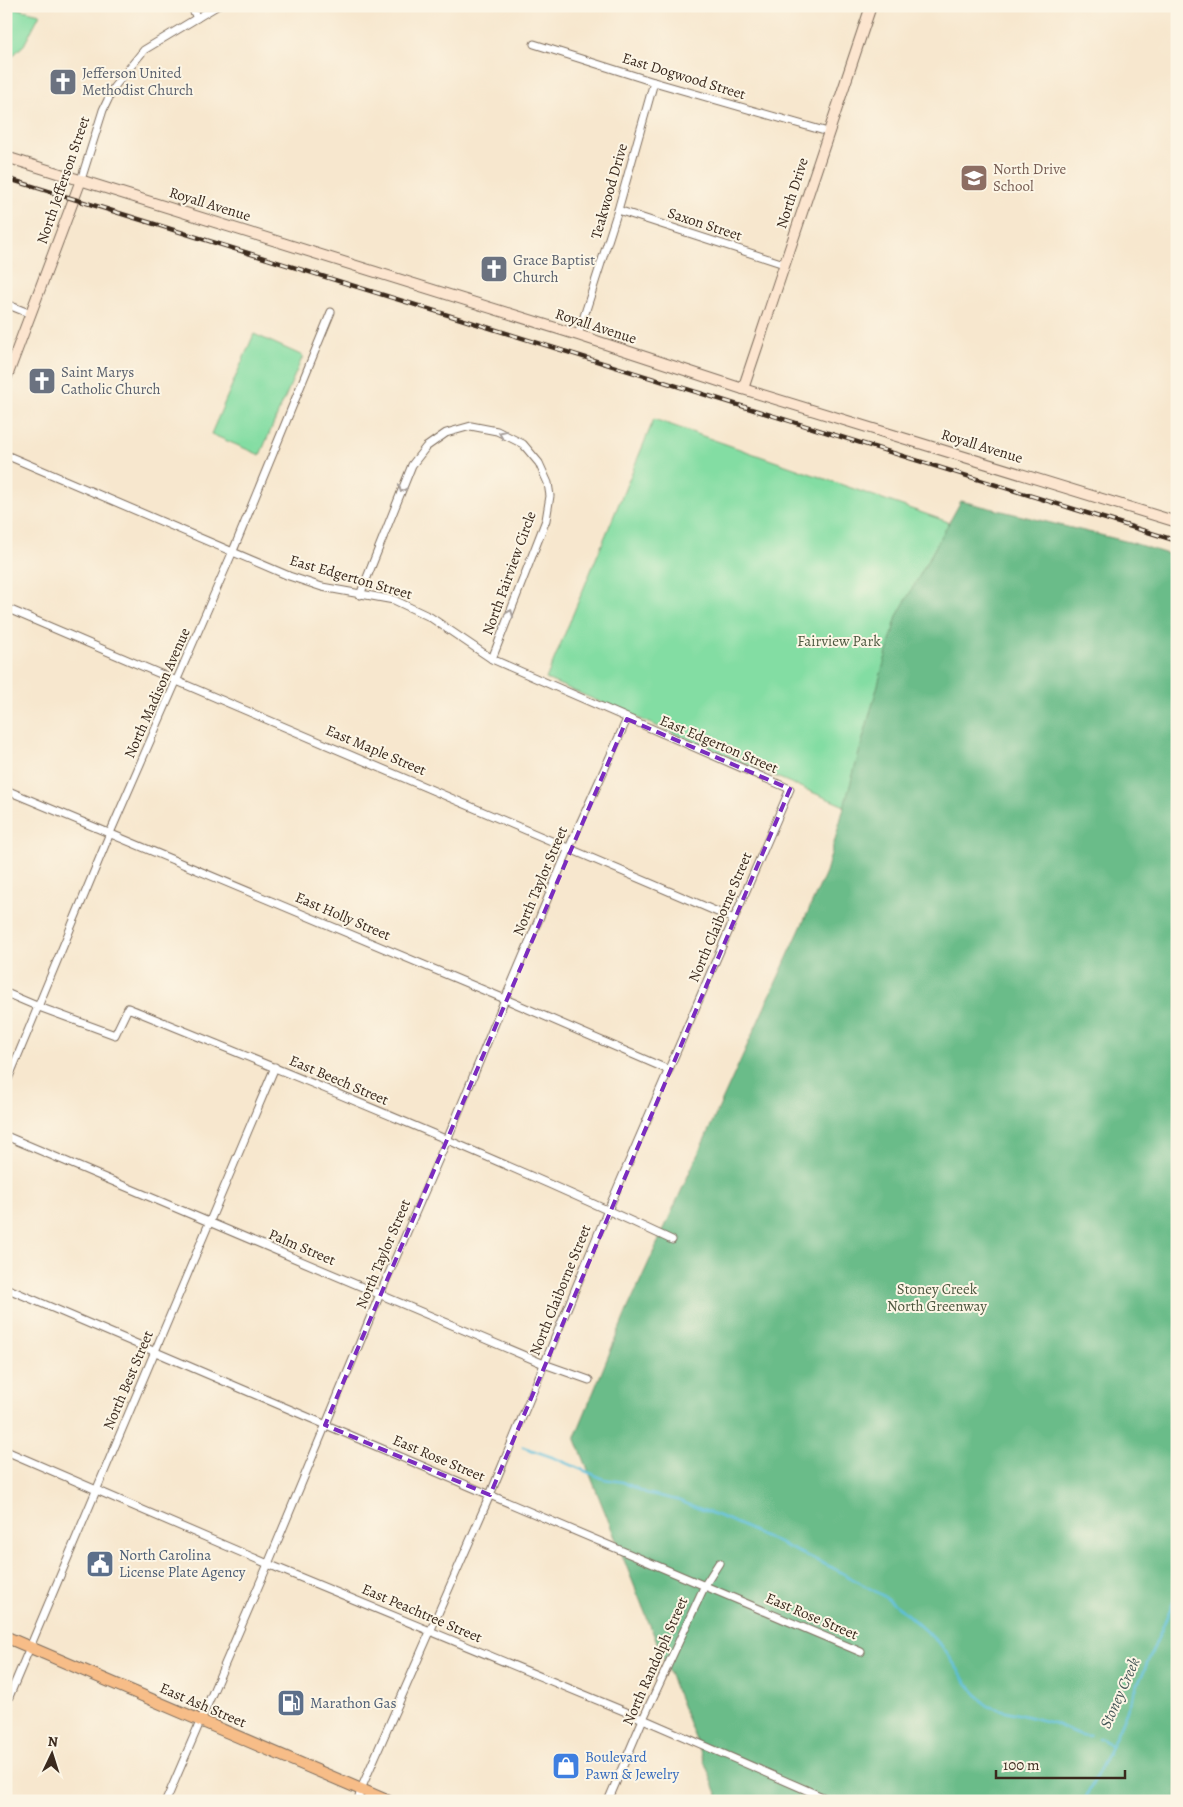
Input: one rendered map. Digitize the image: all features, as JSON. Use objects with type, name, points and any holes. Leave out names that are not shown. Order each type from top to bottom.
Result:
[{"type":"main road","name":"East Ash Street","points":[[6,1637],[200,1720],[360,1795],[388,1801]]},
{"type":"street","points":[[191,6],[197,18]]},
{"type":"street","name":"North Jefferson Street","points":[[6,379],[81,180],[103,110],[114,87],[144,50],[217,6]]},
{"type":"street","name":"North Drive","points":[[743,388],[871,6]]},
{"type":"street","name":"East Dogwood Street","points":[[534,44],[654,82],[828,132]]},
{"type":"street","name":"Teakwood Drive","points":[[578,335],[618,210],[654,82]]},
{"type":"street","name":"Royall Avenue","points":[[6,157],[1177,522]]},
{"type":"street","name":"Saxon Street","points":[[618,210],[784,264]]},
{"type":"street","points":[[6,304],[31,314]]},
{"type":"street","name":"North Madison Avenue","points":[[6,1084],[110,833],[233,551],[331,312]]},
{"type":"street","name":"North Fairview Circle","points":[[360,595],[412,465],[426,446],[446,433],[471,426],[497,431],[523,444],[539,463],[548,483],[550,496],[546,520],[535,552],[492,659]]},
{"type":"street","name":"East Edgerton Street","points":[[6,455],[289,576],[360,595],[394,600],[430,617],[492,659],[790,790]]},
{"type":"street","name":"East Maple Street","points":[[6,608],[734,919]]},
{"type":"street","name":"North Taylor Street","points":[[166,1801],[268,1564],[569,848],[627,719]]},
{"type":"street","name":"East Holly Street","points":[[6,790],[505,999],[669,1070]]},
{"type":"street","name":"North Claiborne Street","points":[[360,1795],[490,1495],[608,1210],[790,790]]},
{"type":"street","name":"East Beech Street","points":[[6,994],[115,1035],[128,1008],[275,1067],[447,1140],[672,1240]]},
{"type":"street","name":"North Best Street","points":[[6,1704],[275,1067]]},
{"type":"street","name":"Palm Street","points":[[6,1136],[544,1364],[589,1380]]},
{"type":"street","name":"East Rose Street","points":[[6,1288],[861,1652]]},
{"type":"street","name":"East Peachtree Street","points":[[6,1451],[268,1564],[643,1719],[827,1800]]},
{"type":"street","name":"North Randolph Street","points":[[608,1801],[643,1719],[705,1585],[719,1563]]},
{"type":"highlighted area","points":[[627,719],[790,789],[490,1495],[325,1425]]},
{"type":"green space","points":[[6,6],[40,14],[24,45],[6,62]]},
{"type":"green space","points":[[254,334],[303,356],[260,455],[211,434]]},
{"type":"green space","name":"Fairview Park","points":[[654,419],[1037,553],[920,838],[546,679]]},
{"type":"green space","name":"Stoney Creek North Greenway","points":[[961,501],[1133,543],[1177,557],[1177,1801],[720,1801],[575,1437],[628,1308],[826,872],[897,616]]},
{"type":"waterway","points":[[523,1447],[604,1479],[623,1482],[646,1493],[677,1500],[729,1520],[833,1568],[880,1594],[900,1608],[941,1645],[968,1684],[987,1706],[1053,1723],[1081,1735],[1090,1736]]},
{"type":"waterway","name":"Stoney Creek","points":[[1084,1801],[1111,1747],[1177,1594]]},
{"type":"waterway","points":[[1099,1738],[1102,1738],[1111,1747]]},
{"type":"railway","points":[[6,178],[1177,541]]},
{"type":"place","name":"Jefferson United Methodist Church","points":[[63,82]]},
{"type":"place","name":"North Drive School","points":[[974,178]]},
{"type":"place","name":"Grace Baptist Church","points":[[494,269]]},
{"type":"place","name":"Saint Marys Catholic Church","points":[[42,381]]},
{"type":"place","name":"North Carolina License Plate Agency","points":[[100,1564]]},
{"type":"place","name":"Marathon Gas","points":[[291,1703]]},
{"type":"place","name":"Boulevard Pawn & Jewelry","points":[[566,1766]]}]
